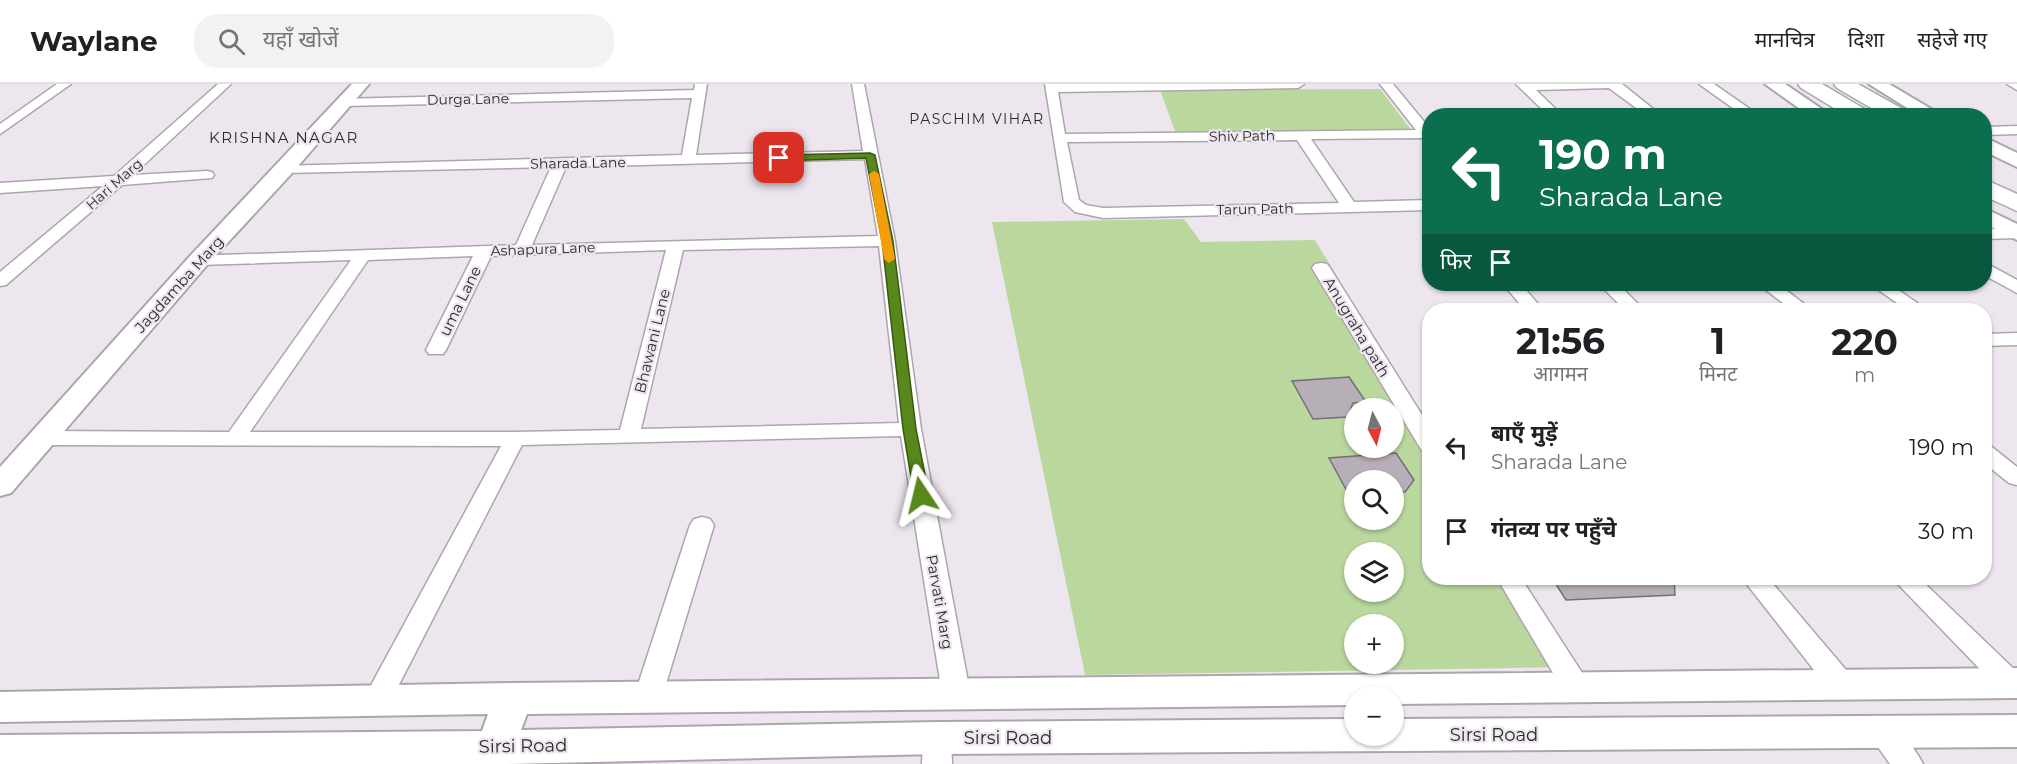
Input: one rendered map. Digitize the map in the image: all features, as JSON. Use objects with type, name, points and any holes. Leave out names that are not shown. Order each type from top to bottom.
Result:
[{"type":"highway","points":[[1809,84],[1850,108]]},
{"type":"highway","points":[[1845,84],[1887,108]]},
{"type":"highway","points":[[1992,166],[2017,180]]},
{"type":"highway","points":[[1992,190],[2017,204]]},
{"type":"main road","name":"Jagdamba Marg","points":[[0,486],[199,260],[361,84]]},
{"type":"main road","points":[[1773,84],[1810,108]]},
{"type":"main road","points":[[1877,84],[1920,108]]},
{"type":"main road","points":[[1992,147],[2017,161]]},
{"type":"main road","points":[[1992,219],[2017,233]]},
{"type":"main road","points":[[0,707],[513,698],[2014,683]]},
{"type":"main road","points":[[473,756],[513,698]]},
{"type":"main road","points":[[473,756],[476,700]]},
{"type":"main road","name":"Sirsi Road","points":[[0,752],[473,756],[937,751],[2017,731]]},
{"type":"street","points":[[0,130],[65,84]]},
{"type":"street","name":"Hari Marg","points":[[0,281],[119,180],[225,84]]},
{"type":"street","points":[[469,98],[478,84]]},
{"type":"street","name":"Parvati Marg","points":[[858,84],[887,241],[910,429],[956,693]]},
{"type":"street","points":[[1059,138],[1052,86],[1298,84]]},
{"type":"street","points":[[1386,84],[1422,130]]},
{"type":"street","points":[[1523,85],[1614,84],[1646,108]]},
{"type":"street","points":[[1705,84],[1742,108]]},
{"type":"street","points":[[1523,85],[1548,108]]},
{"type":"street","points":[[688,161],[701,89]]},
{"type":"street","name":"Durga Lane","points":[[345,102],[701,89]]},
{"type":"street","points":[[1992,131],[2017,130]]},
{"type":"street","points":[[1301,135],[1349,206]]},
{"type":"street","name":"Shiv Path","points":[[1059,138],[1422,136]]},
{"type":"street","name":"Tarun Path","points":[[1059,138],[1072,202],[1081,209],[1103,213],[1422,205]]},
{"type":"street","name":"Sharada Lane","points":[[285,169],[870,155]]},
{"type":"street","points":[[522,249],[560,164]]},
{"type":"street","points":[[0,188],[207,175]]},
{"type":"street","points":[[1992,234],[2017,233]]},
{"type":"street","name":"Ashapura Lane","points":[[199,260],[522,249],[887,241]]},
{"type":"street","name":"Bhawani Lane","points":[[628,436],[676,245]]},
{"type":"street","name":"uma Lane","points":[[436,350],[483,252]]},
{"type":"street","points":[[234,440],[363,255]]},
{"type":"street","name":"Anugraha path","points":[[1321,268],[1422,433]]},
{"type":"street","points":[[1992,272],[2017,288]]},
{"type":"street","points":[[1518,291],[1528,303]]},
{"type":"street","points":[[1615,291],[1628,303]]},
{"type":"street","points":[[1777,291],[1793,303]]},
{"type":"street","points":[[1890,291],[1908,303]]},
{"type":"street","points":[[1992,339],[2017,339]]},
{"type":"street","points":[[44,438],[515,439],[910,429]]},
{"type":"street","points":[[377,700],[515,439]]},
{"type":"street","points":[[1992,458],[2017,478]]},
{"type":"street","points":[[648,697],[702,525]]},
{"type":"street","points":[[1513,585],[1576,687]]},
{"type":"street","points":[[1760,585],[1842,685]]},
{"type":"street","points":[[1911,585],[2014,683]]},
{"type":"street","points":[[1882,733],[1908,764]]},
{"type":"green space","points":[[1380,89],[1412,131],[1176,134],[1160,90]]},
{"type":"green space","points":[[1184,219],[1201,242],[1315,240],[1422,417],[1422,585],[1523,585],[1573,667],[1404,670],[1404,614],[1344,614],[1344,671],[1085,675],[992,222]]},
{"type":"building","points":[[1349,377],[1363,398],[1344,398],[1344,417],[1313,419],[1292,381]]},
{"type":"building","points":[[1329,458],[1399,458],[1414,480],[1404,492],[1404,470],[1344,470],[1344,486]]},
{"type":"building","points":[[1556,585],[1674,585],[1675,595],[1566,600]]},
{"type":"slow traffic","points":[[874,174],[889,259]]},
{"type":"district","name":"PASCHIM VIHAR","points":[[977,119]]},
{"type":"district","name":"KRISHNA NAGAR","points":[[284,137]]},
{"type":"route","points":[[779,158],[870,155],[887,241],[910,429],[921,495]]}]
